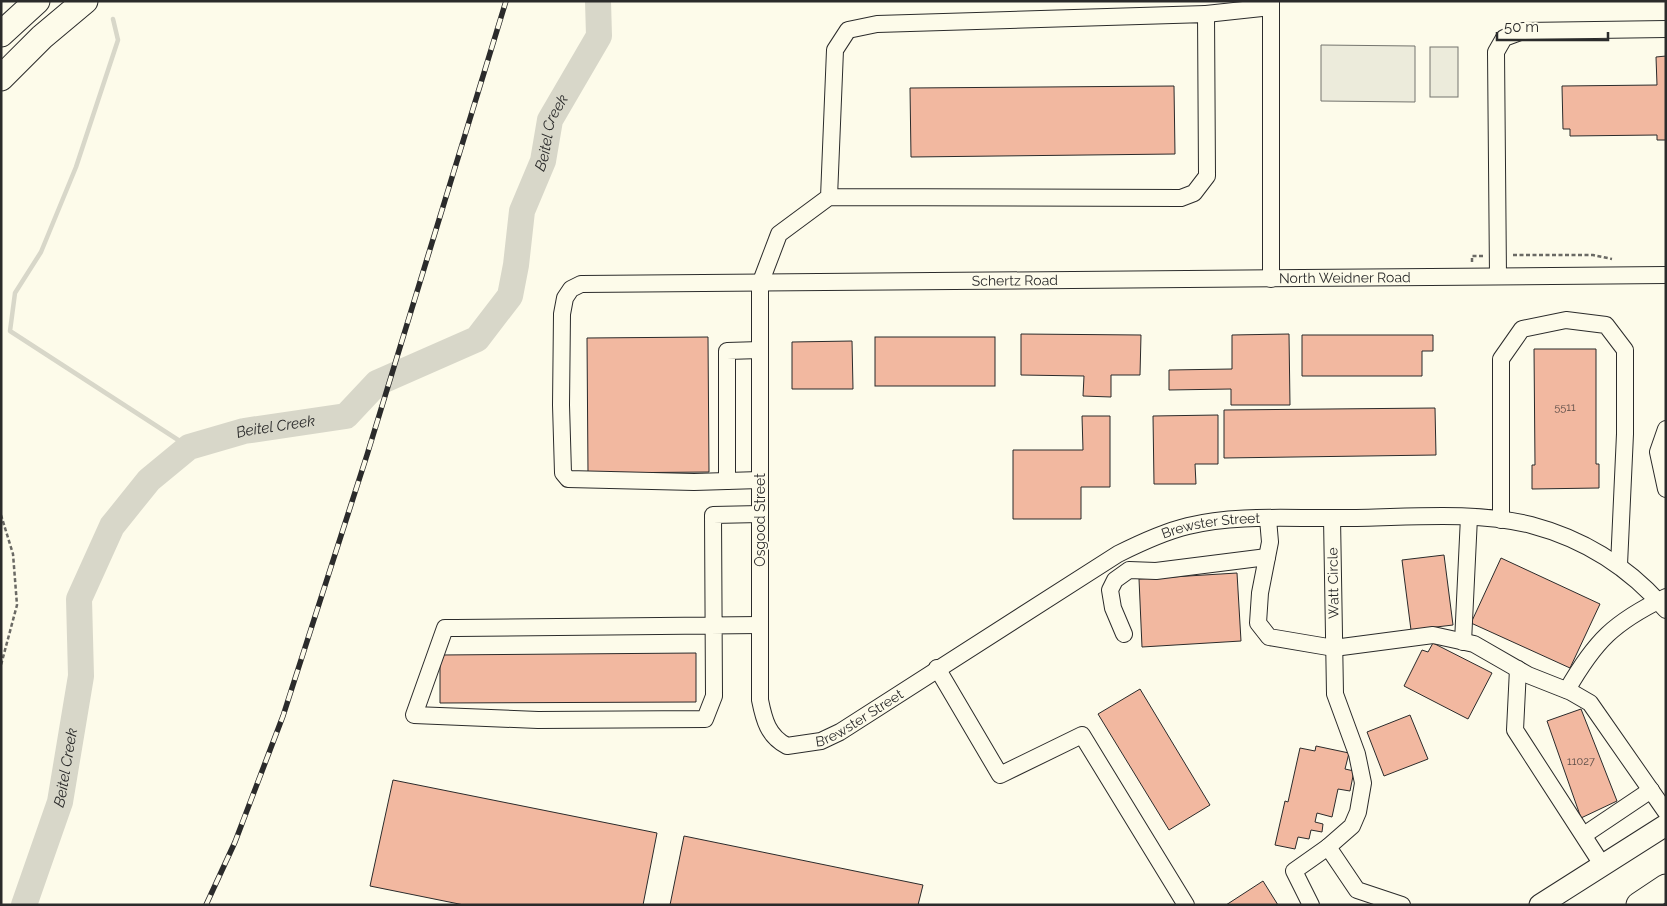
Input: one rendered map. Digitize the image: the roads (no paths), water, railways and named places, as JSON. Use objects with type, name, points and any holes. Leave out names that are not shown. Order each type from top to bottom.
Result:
[{"type":"highway","points":[[1,34],[37,1]]},
{"type":"highway","points":[[1,78],[42,37],[85,1]]},
{"type":"highway","points":[[1639,905],[1666,888]]},
{"type":"main road","points":[[1540,905],[1666,826]]},
{"type":"street","points":[[829,197],[835,50],[848,30],[877,24],[1206,14],[1271,4]]},
{"type":"street","name":"North Weidner Road","points":[[1271,4],[1271,279],[1666,275]]},
{"type":"street","points":[[760,284],[779,234],[829,197],[1182,198],[1194,193],[1207,176],[1206,14]]},
{"type":"street","points":[[1498,276],[1496,52],[1504,38],[1523,30],[1666,29]]},
{"type":"street","name":"Schertz Road","points":[[760,480],[568,479],[563,473],[561,405],[562,314],[566,298],[571,289],[581,284],[1271,279]]},
{"type":"street","name":"Osgood Street","points":[[760,284],[760,700],[765,722],[772,735],[787,746]]},
{"type":"street","points":[[1501,520],[1501,359],[1522,329],[1566,320],[1606,325],[1625,350],[1625,434],[1619,565]]},
{"type":"street","points":[[727,481],[726,351],[760,350]]},
{"type":"street","points":[[1666,430],[1658,452],[1666,489]]},
{"type":"street","points":[[760,514],[713,515],[715,626],[714,696],[705,719],[538,720],[414,715],[445,628],[715,626],[760,625]]},
{"type":"street","points":[[1464,642],[1469,517]]},
{"type":"street","name":"Brewster Street","points":[[787,746],[821,741],[840,732],[937,668],[1118,554],[1150,539],[1188,526],[1238,520],[1268,519],[1469,517],[1501,520],[1530,525],[1561,535],[1596,550],[1619,565],[1663,602]]},
{"type":"street","name":"Watt Circle","points":[[1312,905],[1294,871],[1328,847],[1352,826],[1358,812],[1362,783],[1357,754],[1335,694],[1332,518]]},
{"type":"street","points":[[1268,519],[1270,542],[1260,593],[1258,623],[1269,637],[1334,648],[1433,635],[1474,644],[1518,669],[1568,690],[1590,703],[1666,812]]},
{"type":"street","points":[[1118,554],[1130,570]]},
{"type":"street","points":[[1124,634],[1113,608],[1110,590],[1115,580],[1130,570],[1156,571],[1266,557]]},
{"type":"street","points":[[1568,690],[1598,642],[1619,623],[1663,602]]},
{"type":"street","points":[[937,668],[1000,775],[1082,735],[1186,905]]},
{"type":"street","points":[[1518,669],[1515,730],[1603,866]]},
{"type":"street","points":[[1584,835],[1651,790]]},
{"type":"street","points":[[1328,847],[1357,890],[1402,905]]},
{"type":"waterway","name":"Beitel Creek","points":[[24,905],[60,802],[81,676],[79,599],[112,526],[149,480],[189,447],[244,431],[346,416],[377,383],[477,339],[510,296],[516,265],[522,211],[543,161],[550,120],[599,36],[598,1]]},
{"type":"waterway","points":[[113,19],[118,40],[76,167],[41,252],[15,293],[10,331],[189,447]]},
{"type":"railway","points":[[206,905],[235,842],[283,716],[367,455],[506,1]]}]
